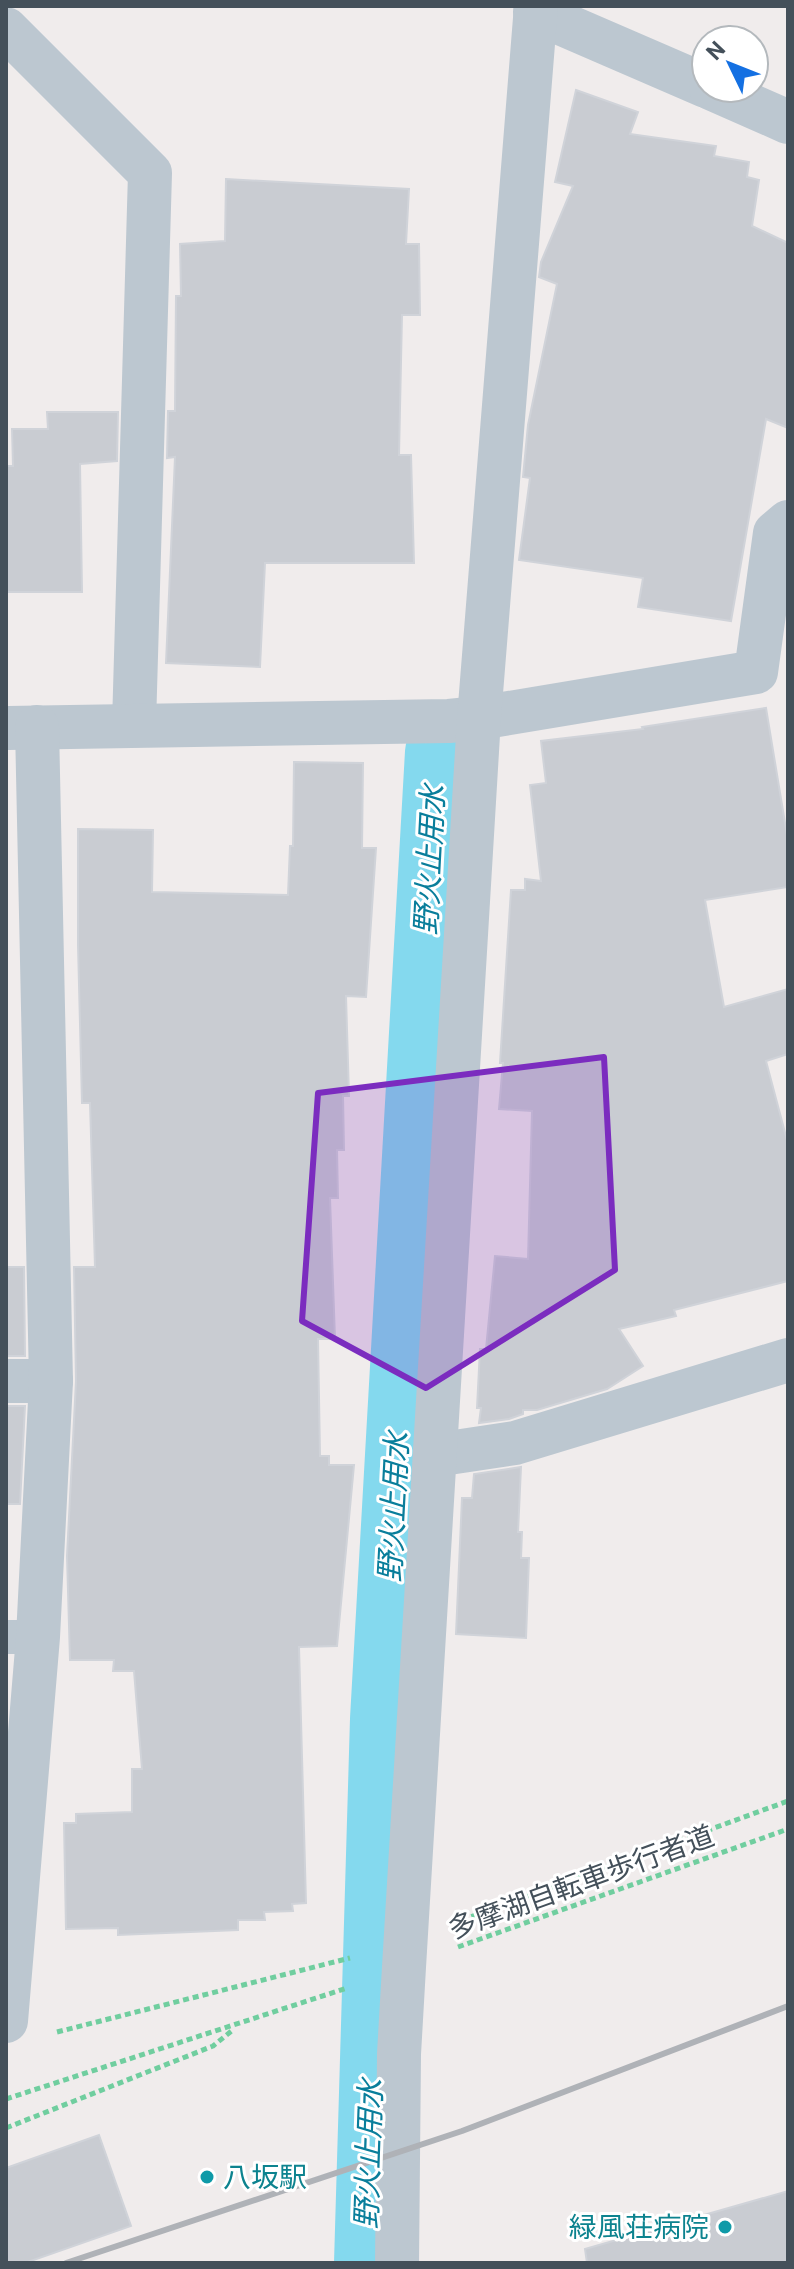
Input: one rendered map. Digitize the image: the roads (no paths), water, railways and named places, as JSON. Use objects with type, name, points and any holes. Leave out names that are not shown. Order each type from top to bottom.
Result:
[{"type":"street","points":[[6,6],[6,20]]},
{"type":"street","points":[[397,2263],[399,2054],[404,1954],[479,718],[536,9],[690,79]]},
{"type":"street","points":[[6,29],[150,173],[134,725]]},
{"type":"street","points":[[747,104],[788,122]]},
{"type":"street","points":[[6,2021],[22,1637],[51,1381],[21,728],[479,718],[756,672],[775,533],[788,522]]},
{"type":"street","points":[[435,1455],[515,1443],[788,1360]]},
{"type":"street","points":[[6,1381],[51,1381]]},
{"type":"waterway","name":"野火止用水","points":[[366,2263],[382,1719],[437,752]]},
{"type":"railway","points":[[66,2263],[462,2131],[788,2006]]},
{"type":"place","name":"八坂駅","points":[[207,2177]]},
{"type":"place","name":"緑風荘病院","points":[[725,2227]]}]
